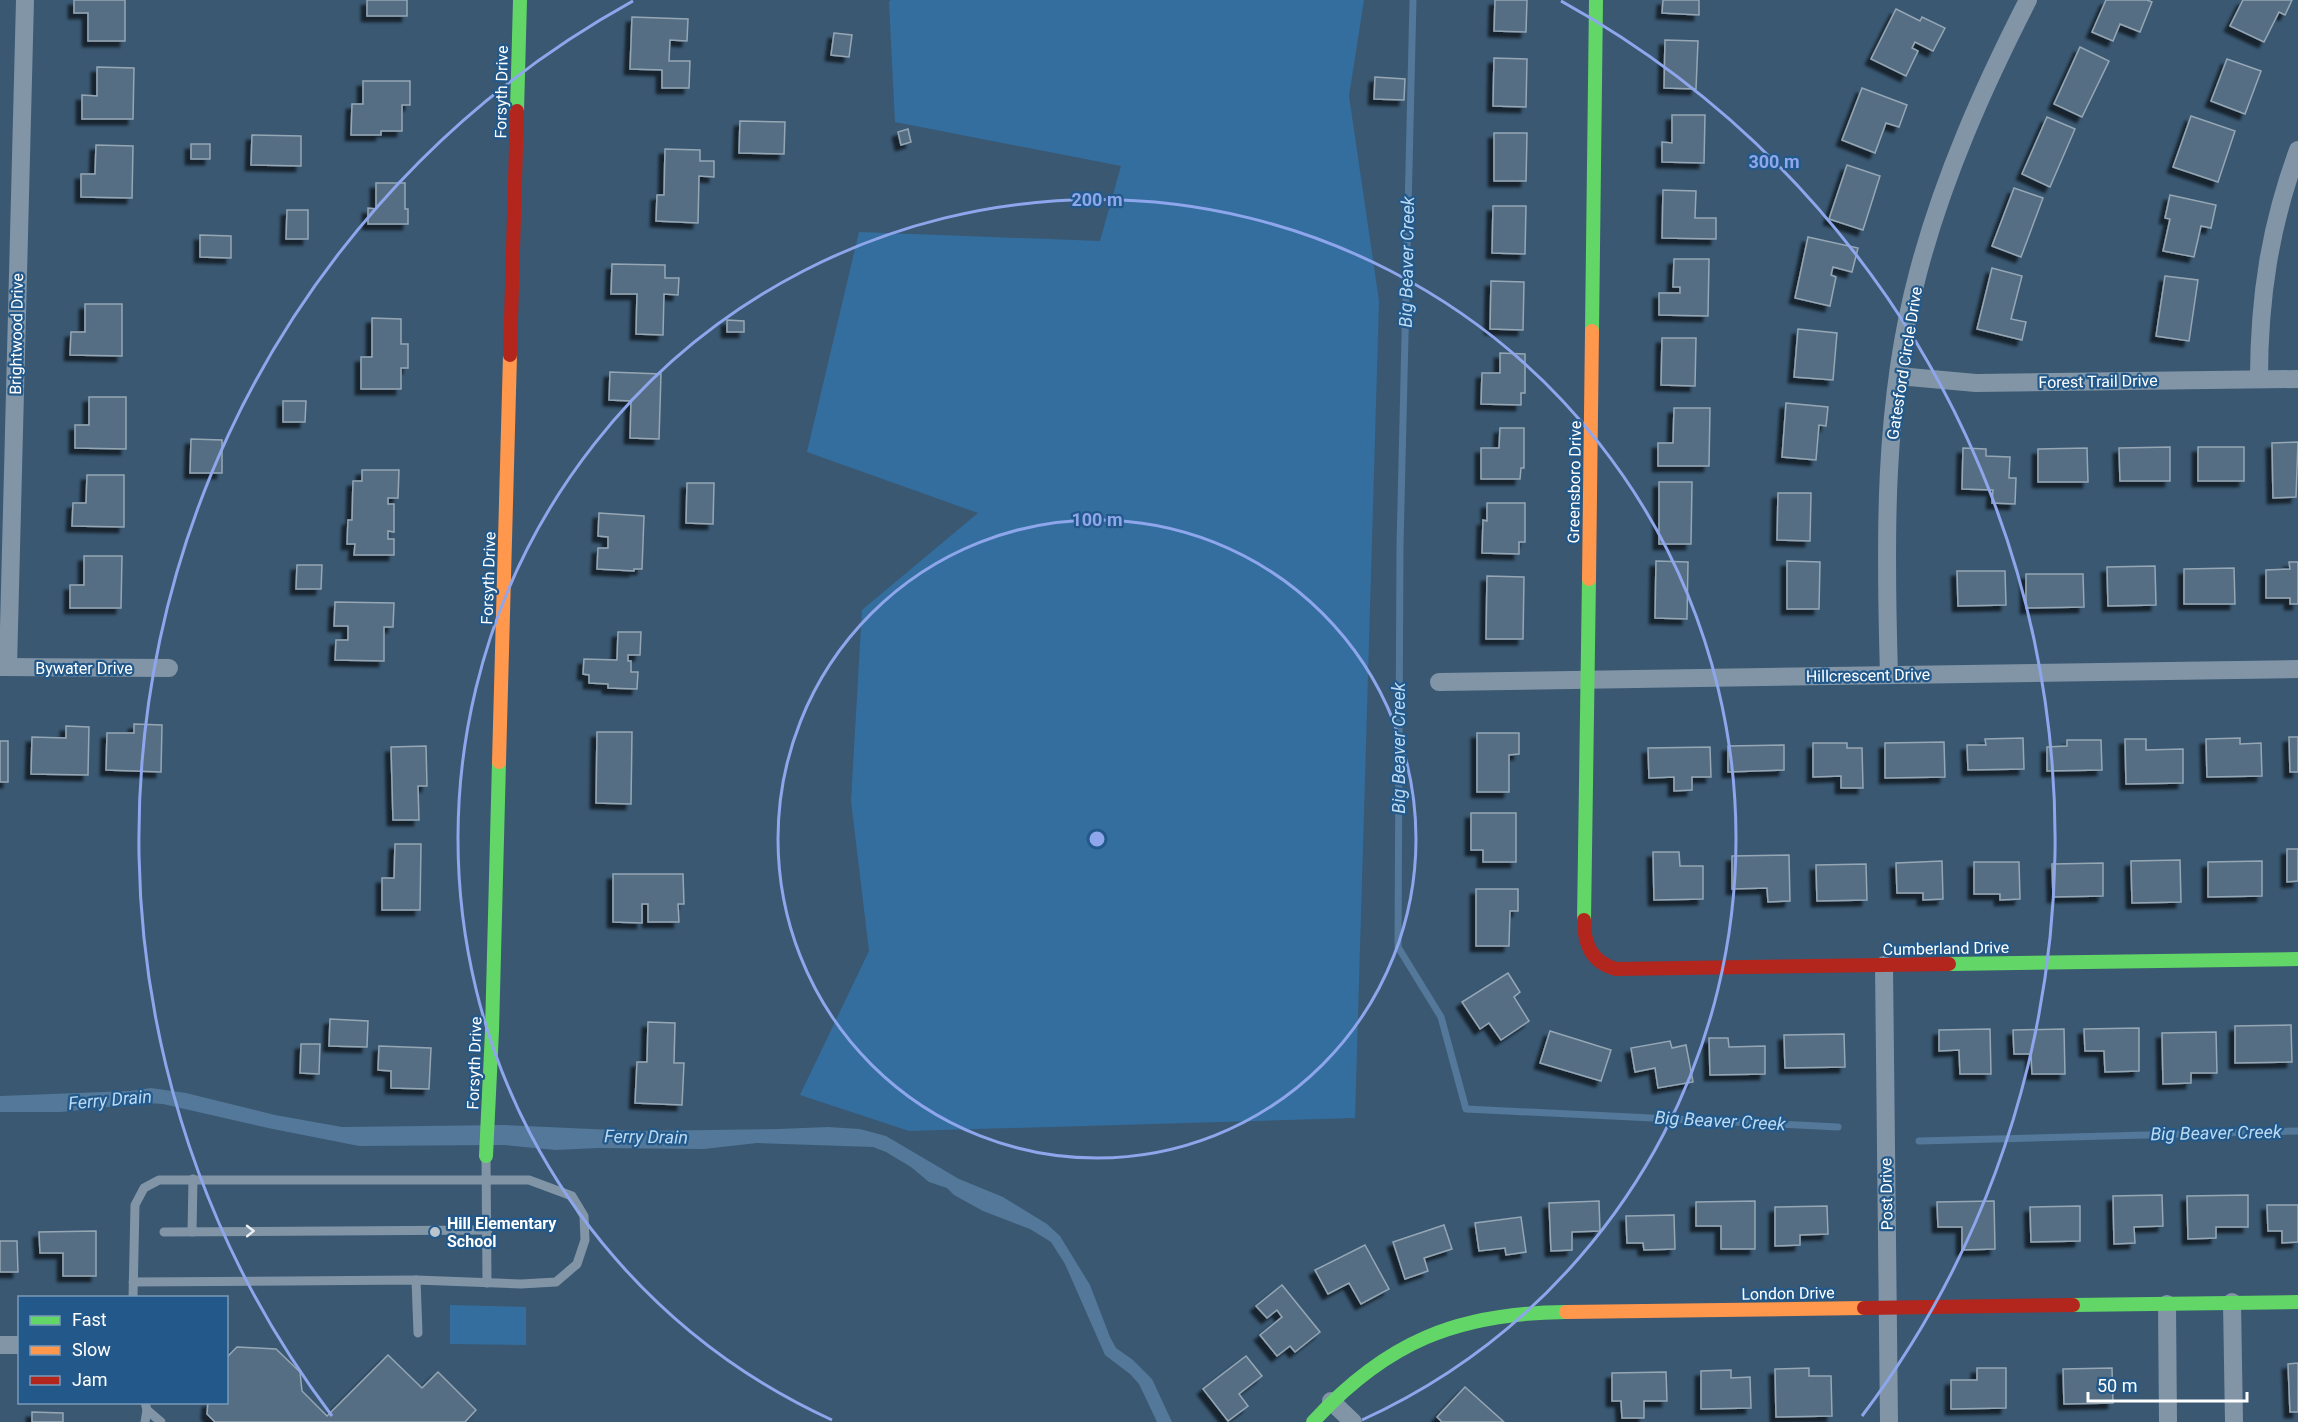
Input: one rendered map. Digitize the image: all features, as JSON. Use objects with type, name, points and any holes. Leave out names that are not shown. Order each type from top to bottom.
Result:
[{"type":"street","name":"Brightwood Drive","points":[[4,667],[25,0]]},
{"type":"street","name":"Forsyth Drive","points":[[487,1153],[520,0]]},
{"type":"street","name":"Greensboro Drive","points":[[1596,0],[1584,934],[1589,952],[1596,961]]},
{"type":"street","name":"Gatesford Circle Drive","points":[[1889,675],[1887,496],[1898,376],[1917,275],[1945,185],[1995,64],[2028,0]]},
{"type":"street","points":[[2259,379],[2260,329],[2265,272],[2282,199],[2298,150]]},
{"type":"street","name":"Forest Trail Drive","points":[[1898,376],[1976,382],[2298,379]]},
{"type":"street","name":"Bywater Drive","points":[[4,667],[169,668]]},
{"type":"street","name":"Hillcrescent Drive","points":[[1439,682],[2298,669]]},
{"type":"street","name":"Cumberland Drive","points":[[1596,961],[1606,967],[1616,969],[2298,959]]},
{"type":"street","name":"Post Drive","points":[[1884,965],[1889,1422]]},
{"type":"street","points":[[2232,1302],[2234,1422]]},
{"type":"street","name":"London Drive","points":[[1313,1422],[1331,1401],[1364,1371],[1408,1344],[1454,1325],[1498,1315],[1538,1312],[2298,1302]]},
{"type":"street","points":[[2167,1304],[2168,1422]]},
{"type":"street","points":[[0,1345],[18,1345]]},
{"type":"street","points":[[1331,1401],[1353,1422]]},
{"type":"lane","points":[[487,1153],[487,1283]]},
{"type":"lane","points":[[192,1232],[193,1179]]},
{"type":"lane","points":[[133,1282],[556,1282],[577,1264],[585,1240],[584,1216],[572,1196],[529,1179],[159,1180],[144,1188],[135,1205],[133,1282],[133,1296]]},
{"type":"lane","points":[[164,1232],[488,1230]]},
{"type":"lane","points":[[416,1281],[418,1333]]},
{"type":"lane","points":[[145,1422],[146,1406]]},
{"type":"lane","points":[[146,1406],[161,1422]]},
{"type":"shaded area","points":[[891,0],[1364,0],[1349,96],[1379,301],[1355,1118],[909,1131],[800,1095],[869,951],[851,801],[862,610],[978,513],[807,452],[859,232],[1100,241],[1121,166],[895,122],[889,2]]},
{"type":"shaded area","points":[[450,1305],[526,1307],[526,1345],[450,1344]]},
{"type":"water","name":"Ferry Drain","points":[[151,1088],[186,1093],[275,1115],[342,1127],[505,1125],[636,1131],[828,1127],[860,1129],[886,1136],[959,1179],[1003,1197],[1047,1224],[1060,1236],[1090,1285],[1116,1348],[1133,1360],[1152,1379],[1172,1422],[1157,1422],[1139,1384],[1105,1355],[1065,1264],[1051,1242],[1030,1229],[983,1211],[954,1195],[947,1188],[929,1182],[911,1167],[886,1152],[873,1147],[757,1143],[704,1149],[556,1150],[504,1145],[359,1146],[163,1104],[146,1103],[61,1112],[0,1112],[0,1096],[130,1091]]},
{"type":"building","points":[[74,0],[125,0],[125,41],[88,41],[88,13],[74,13]]},
{"type":"building","points":[[367,0],[407,0],[407,16],[367,16]]},
{"type":"building","points":[[1495,0],[1527,0],[1526,32],[1494,31]]},
{"type":"building","points":[[1663,0],[1699,0],[1699,15],[1662,13]]},
{"type":"building","points":[[2106,0],[2152,2],[2140,32],[2120,24],[2113,41],[2092,32]]},
{"type":"building","points":[[2243,0],[2292,0],[2285,15],[2279,12],[2264,42],[2230,26]]},
{"type":"building","points":[[1896,9],[1920,21],[1922,17],[1945,28],[1933,51],[1915,42],[1912,48],[1918,51],[1906,76],[1871,59]]},
{"type":"building","points":[[632,17],[688,19],[687,41],[670,40],[669,61],[690,61],[689,88],[662,88],[662,70],[630,69]]},
{"type":"building","points":[[834,33],[852,35],[849,57],[831,55]]},
{"type":"building","points":[[1665,40],[1698,41],[1696,89],[1664,88]]},
{"type":"building","points":[[2080,47],[2109,61],[2082,117],[2054,104]]},
{"type":"building","points":[[1494,58],[1527,59],[1526,107],[1493,106]]},
{"type":"building","points":[[2227,59],[2261,71],[2245,114],[2211,101]]},
{"type":"building","points":[[97,67],[134,68],[133,119],[82,119],[82,95],[97,96]]},
{"type":"building","points":[[1375,77],[1405,79],[1404,100],[1374,99]]},
{"type":"building","points":[[363,81],[410,81],[410,105],[402,105],[402,131],[381,131],[381,135],[351,135],[352,104],[363,104]]},
{"type":"building","points":[[1862,88],[1907,105],[1899,127],[1886,123],[1875,153],[1842,140]]},
{"type":"building","points":[[1672,115],[1705,115],[1704,163],[1662,162],[1662,142],[1672,143]]},
{"type":"building","points":[[2191,116],[2235,131],[2218,182],[2173,167]]},
{"type":"building","points":[[2047,117],[2075,129],[2050,187],[2022,174]]},
{"type":"building","points":[[740,121],[785,122],[784,154],[739,153]]},
{"type":"building","points":[[908,129],[911,142],[901,145],[898,132]]},
{"type":"building","points":[[1494,133],[1527,133],[1526,181],[1494,181]]},
{"type":"building","points":[[252,135],[301,136],[301,166],[251,165]]},
{"type":"building","points":[[191,144],[210,144],[210,159],[191,159]]},
{"type":"building","points":[[96,145],[133,146],[132,198],[81,197],[81,174],[95,174]]},
{"type":"building","points":[[665,149],[700,150],[700,161],[714,161],[714,177],[699,176],[698,223],[656,221],[657,195],[664,195]]},
{"type":"building","points":[[1847,165],[1880,176],[1863,230],[1829,219]]},
{"type":"building","points":[[376,183],[405,183],[405,209],[408,209],[408,224],[368,224],[368,208],[376,209]]},
{"type":"building","points":[[2014,188],[2043,198],[2021,257],[1992,246]]},
{"type":"building","points":[[1663,190],[1696,191],[1695,218],[1716,218],[1716,239],[1662,238]]},
{"type":"building","points":[[2170,195],[2216,205],[2211,228],[2201,226],[2194,257],[2163,251],[2170,219],[2165,218]]},
{"type":"building","points":[[1493,206],[1526,206],[1525,254],[1492,253]]},
{"type":"building","points":[[287,210],[308,210],[308,239],[286,239]]},
{"type":"building","points":[[200,235],[231,236],[231,258],[200,257]]},
{"type":"building","points":[[1808,237],[1858,248],[1852,272],[1833,267],[1831,275],[1836,277],[1830,306],[1795,298]]},
{"type":"building","points":[[1674,259],[1709,259],[1708,316],[1659,315],[1659,293],[1680,293],[1680,287],[1673,287]]},
{"type":"building","points":[[612,264],[665,265],[665,278],[679,278],[678,295],[664,294],[663,335],[636,334],[637,294],[611,294]]},
{"type":"building","points":[[1992,268],[2022,276],[2011,319],[2026,322],[2022,340],[1977,329]]},
{"type":"building","points":[[2165,276],[2198,280],[2189,341],[2156,336]]},
{"type":"building","points":[[1491,281],[1524,282],[1523,330],[1490,329]]},
{"type":"building","points":[[85,304],[122,304],[122,356],[70,355],[71,332],[85,332]]},
{"type":"building","points":[[372,318],[401,319],[401,344],[408,344],[408,368],[401,368],[401,389],[361,389],[361,357],[372,357]]},
{"type":"building","points":[[727,320],[744,321],[744,332],[727,332]]},
{"type":"building","points":[[1798,329],[1837,333],[1833,380],[1794,377]]},
{"type":"building","points":[[1662,338],[1696,338],[1695,386],[1661,385]]},
{"type":"building","points":[[1500,353],[1525,354],[1525,393],[1521,393],[1521,405],[1481,404],[1482,373],[1500,373]]},
{"type":"building","points":[[610,372],[661,374],[659,439],[630,438],[631,401],[609,400]]},
{"type":"building","points":[[89,397],[126,397],[126,449],[75,448],[75,425],[89,425]]},
{"type":"building","points":[[283,401],[306,401],[305,422],[283,422]]},
{"type":"building","points":[[1786,403],[1828,407],[1826,426],[1819,425],[1816,460],[1782,457]]},
{"type":"building","points":[[1674,408],[1710,408],[1709,466],[1658,466],[1658,443],[1673,443]]},
{"type":"building","points":[[1500,428],[1524,428],[1524,468],[1521,468],[1520,479],[1481,479],[1481,448],[1499,448]]},
{"type":"building","points":[[191,439],[222,440],[222,473],[190,473]]},
{"type":"building","points":[[2298,442],[2296,497],[2273,498],[2272,443]]},
{"type":"building","points":[[2170,447],[2170,481],[2120,481],[2119,448]]},
{"type":"building","points":[[2198,447],[2244,447],[2244,481],[2198,481]]},
{"type":"building","points":[[1963,448],[1986,449],[1986,456],[2010,457],[2009,478],[2016,478],[2015,504],[1992,503],[1993,490],[1962,489]]},
{"type":"building","points":[[2087,448],[2088,482],[2038,482],[2038,449]]},
{"type":"building","points":[[362,470],[399,470],[398,498],[388,498],[388,504],[394,504],[394,532],[388,531],[388,539],[394,539],[394,555],[354,555],[355,544],[347,544],[348,520],[352,520],[353,481],[362,481]]},
{"type":"building","points":[[87,475],[124,475],[124,527],[72,526],[73,503],[86,503]]},
{"type":"building","points":[[1659,482],[1692,482],[1691,544],[1659,544]]},
{"type":"building","points":[[687,483],[714,483],[713,524],[686,523]]},
{"type":"building","points":[[1778,493],[1811,493],[1810,541],[1777,540]]},
{"type":"building","points":[[1487,503],[1525,503],[1525,542],[1519,542],[1519,554],[1482,553],[1483,520],[1487,521]]},
{"type":"building","points":[[599,513],[644,516],[642,569],[634,569],[634,571],[597,569],[598,548],[608,548],[608,537],[598,536]]},
{"type":"building","points":[[84,556],[122,556],[121,608],[70,608],[70,585],[84,585]]},
{"type":"building","points":[[1656,561],[1688,562],[1687,619],[1655,618]]},
{"type":"building","points":[[1787,561],[1820,562],[1819,609],[1787,609]]},
{"type":"building","points":[[2289,562],[2298,562],[2298,604],[2290,604],[2290,598],[2266,598],[2266,570],[2290,569]]},
{"type":"building","points":[[297,565],[322,565],[321,589],[296,589]]},
{"type":"building","points":[[2155,566],[2156,605],[2108,606],[2107,567]]},
{"type":"building","points":[[2234,568],[2235,604],[2184,604],[2184,569]]},
{"type":"building","points":[[1957,571],[2005,571],[2006,605],[1958,606]]},
{"type":"building","points":[[2026,574],[2083,574],[2084,607],[2026,608]]},
{"type":"building","points":[[1487,576],[1524,577],[1523,639],[1486,639]]},
{"type":"building","points":[[335,602],[394,603],[393,627],[384,627],[384,661],[335,660],[336,640],[348,640],[348,626],[334,626]]},
{"type":"building","points":[[618,632],[641,632],[640,655],[628,655],[628,661],[631,661],[631,672],[638,672],[637,689],[608,688],[608,684],[589,683],[589,675],[583,674],[584,659],[617,660]]},
{"type":"building","points":[[134,724],[162,725],[161,772],[106,770],[107,733],[134,733]]},
{"type":"building","points":[[66,726],[89,727],[88,775],[31,774],[32,737],[66,738]]},
{"type":"building","points":[[597,732],[632,732],[631,804],[596,803]]},
{"type":"building","points":[[1477,733],[1519,733],[1519,754],[1509,755],[1509,792],[1477,792]]},
{"type":"building","points":[[2289,737],[2298,737],[2298,772],[2290,772]]},
{"type":"building","points":[[2023,738],[2024,769],[1968,770],[1967,745],[1986,745],[1985,739]]},
{"type":"building","points":[[2240,738],[2240,744],[2261,743],[2262,776],[2207,777],[2206,739]]},
{"type":"building","points":[[2125,739],[2146,739],[2146,750],[2183,749],[2183,783],[2126,784]]},
{"type":"building","points":[[2067,740],[2101,740],[2102,770],[2047,771],[2047,747],[2067,746]]},
{"type":"building","points":[[0,741],[8,741],[8,782],[0,782]]},
{"type":"building","points":[[1944,742],[1945,777],[1885,778],[1885,743]]},
{"type":"building","points":[[1813,743],[1847,743],[1847,748],[1862,748],[1863,788],[1841,788],[1841,776],[1813,777]]},
{"type":"building","points":[[1784,745],[1784,770],[1728,772],[1728,746]]},
{"type":"building","points":[[426,746],[427,786],[418,786],[419,820],[393,820],[391,747]]},
{"type":"building","points":[[1710,747],[1711,777],[1692,777],[1692,790],[1674,791],[1674,777],[1649,778],[1648,748]]},
{"type":"building","points":[[1471,813],[1516,813],[1516,862],[1483,862],[1483,850],[1471,850]]},
{"type":"building","points":[[395,844],[421,844],[420,910],[382,910],[382,878],[394,878]]},
{"type":"building","points":[[2287,849],[2298,849],[2298,881],[2287,882]]},
{"type":"building","points":[[1653,852],[1679,852],[1680,866],[1703,866],[1703,899],[1654,900]]},
{"type":"building","points":[[1789,855],[1790,901],[1768,902],[1767,888],[1732,889],[1732,856]]},
{"type":"building","points":[[2180,860],[2181,902],[2132,903],[2131,861]]},
{"type":"building","points":[[1942,861],[1943,899],[1923,900],[1923,893],[1897,893],[1896,863]]},
{"type":"building","points":[[2262,861],[2262,896],[2208,897],[2208,862]]},
{"type":"building","points":[[1974,862],[2019,862],[2020,899],[2000,900],[2000,894],[1974,894]]},
{"type":"building","points":[[2103,863],[2103,896],[2053,897],[2052,864]]},
{"type":"building","points":[[1866,864],[1867,900],[1817,901],[1816,865]]},
{"type":"building","points":[[613,874],[683,874],[684,904],[678,904],[679,922],[648,922],[648,904],[642,904],[642,923],[613,922]]},
{"type":"building","points":[[1476,889],[1518,889],[1518,911],[1510,911],[1509,946],[1476,946]]},
{"type":"building","points":[[1508,973],[1520,992],[1514,997],[1529,1021],[1501,1040],[1489,1023],[1480,1029],[1462,1002]]},
{"type":"building","points":[[330,1019],[368,1021],[367,1047],[329,1046]]},
{"type":"building","points":[[648,1022],[675,1023],[674,1063],[684,1063],[682,1105],[635,1103],[637,1062],[647,1062]]},
{"type":"building","points":[[2291,1025],[2292,1062],[2235,1063],[2235,1026]]},
{"type":"building","points":[[2139,1028],[2139,1071],[2105,1072],[2104,1051],[2085,1051],[2084,1029]]},
{"type":"building","points":[[1990,1029],[1991,1074],[1960,1074],[1959,1050],[1939,1051],[1939,1030]]},
{"type":"building","points":[[2064,1029],[2065,1074],[2032,1074],[2031,1054],[2014,1054],[2013,1030]]},
{"type":"building","points":[[1550,1031],[1611,1050],[1601,1081],[1540,1063]]},
{"type":"building","points":[[2216,1032],[2217,1073],[2191,1073],[2191,1083],[2163,1084],[2162,1033]]},
{"type":"building","points":[[1844,1034],[1845,1067],[1785,1068],[1784,1035]]},
{"type":"building","points":[[1709,1038],[1728,1038],[1729,1047],[1765,1046],[1765,1074],[1710,1075]]},
{"type":"building","points":[[1670,1041],[1672,1048],[1686,1045],[1693,1082],[1658,1088],[1655,1068],[1635,1072],[1631,1048]]},
{"type":"building","points":[[301,1044],[320,1044],[319,1074],[300,1073]]},
{"type":"building","points":[[379,1046],[431,1048],[429,1089],[391,1088],[391,1071],[378,1070]]},
{"type":"building","points":[[2162,1195],[2163,1226],[2134,1227],[2135,1243],[2114,1244],[2113,1196]]},
{"type":"building","points":[[2248,1195],[2248,1227],[2216,1227],[2216,1238],[2188,1239],[2187,1196]]},
{"type":"building","points":[[1599,1201],[1600,1231],[1572,1232],[1572,1250],[1551,1251],[1549,1203]]},
{"type":"building","points":[[1755,1201],[1755,1249],[1721,1249],[1721,1226],[1696,1226],[1696,1202]]},
{"type":"building","points":[[1994,1201],[1995,1249],[1962,1250],[1962,1227],[1938,1227],[1937,1202]]},
{"type":"building","points":[[2267,1205],[2298,1205],[2298,1242],[2282,1243],[2282,1231],[2268,1231]]},
{"type":"building","points":[[1827,1206],[1828,1234],[1800,1235],[1800,1245],[1775,1246],[1775,1207]]},
{"type":"building","points":[[2080,1206],[2080,1241],[2031,1242],[2030,1207]]},
{"type":"building","points":[[1674,1215],[1675,1249],[1644,1250],[1643,1243],[1627,1243],[1626,1216]]},
{"type":"building","points":[[1521,1217],[1526,1252],[1506,1255],[1505,1248],[1479,1251],[1475,1223]]},
{"type":"building","points":[[1444,1225],[1452,1249],[1424,1258],[1428,1271],[1405,1279],[1393,1242]]},
{"type":"building","points":[[96,1231],[96,1276],[63,1276],[63,1253],[40,1253],[39,1232]]},
{"type":"building","points":[[0,1241],[17,1241],[18,1272],[0,1272]]},
{"type":"building","points":[[1365,1245],[1389,1289],[1361,1304],[1349,1283],[1328,1294],[1315,1270]]},
{"type":"building","points":[[1282,1285],[1320,1332],[1295,1352],[1290,1346],[1277,1356],[1260,1335],[1282,1317],[1277,1310],[1267,1318],[1256,1306]]},
{"type":"building","points":[[237,1347],[276,1349],[300,1372],[302,1391],[327,1416],[388,1355],[422,1388],[438,1372],[476,1410],[465,1422],[215,1422],[207,1414],[208,1404],[228,1404],[228,1356]]},
{"type":"building","points":[[1246,1356],[1262,1376],[1239,1394],[1248,1406],[1228,1421],[1203,1389]]},
{"type":"building","points":[[2298,1363],[2298,1412],[2290,1412],[2288,1364]]},
{"type":"building","points":[[1809,1368],[1809,1376],[1831,1376],[1832,1416],[1776,1417],[1775,1369]]},
{"type":"building","points":[[1977,1368],[2006,1368],[2006,1408],[1951,1409],[1951,1380],[1977,1380]]},
{"type":"building","points":[[2112,1368],[2113,1403],[2064,1404],[2063,1369]]},
{"type":"building","points":[[1731,1370],[1731,1378],[1750,1377],[1751,1408],[1701,1409],[1701,1371]]},
{"type":"building","points":[[1666,1372],[1667,1401],[1644,1401],[1644,1418],[1622,1418],[1621,1401],[1612,1401],[1612,1373]]},
{"type":"building","points":[[1465,1387],[1504,1422],[1442,1422],[1437,1417]]},
{"type":"building","points":[[32,1412],[63,1413],[63,1422],[32,1422]]},
{"type":"waterway","name":"Big Beaver Creek","points":[[1413,0],[1400,546],[1398,947],[1441,1017],[1466,1109],[1838,1127]]},
{"type":"waterway","name":"Big Beaver Creek","points":[[1919,1141],[2298,1131]]},
{"type":"traffic: fast","points":[[517,111],[520,0]]},
{"type":"traffic: fast","points":[[1592,331],[1596,0]]},
{"type":"traffic: fast","points":[[1584,920],[1589,579]]},
{"type":"traffic: fast","points":[[486,1156],[492,1031],[499,762]]},
{"type":"traffic: fast","points":[[1949,964],[2298,959]]},
{"type":"traffic: fast","points":[[2073,1305],[2298,1302]]},
{"type":"traffic: fast","points":[[1313,1422],[1340,1394],[1368,1371],[1396,1352],[1426,1337],[1457,1326],[1491,1318],[1566,1312]]},
{"type":"traffic: slow","points":[[1589,579],[1592,331]]},
{"type":"traffic: slow","points":[[499,762],[510,355]]},
{"type":"traffic: slow","points":[[1566,1312],[1864,1308]]},
{"type":"traffic: jam","points":[[510,355],[517,111]]},
{"type":"traffic: jam","points":[[1584,920],[1585,937],[1591,951],[1600,962],[1616,969],[1949,964]]},
{"type":"traffic: jam","points":[[1864,1308],[2073,1305]]},
{"type":"place","name":"Hill Elementary School","points":[[435,1232]]}]
